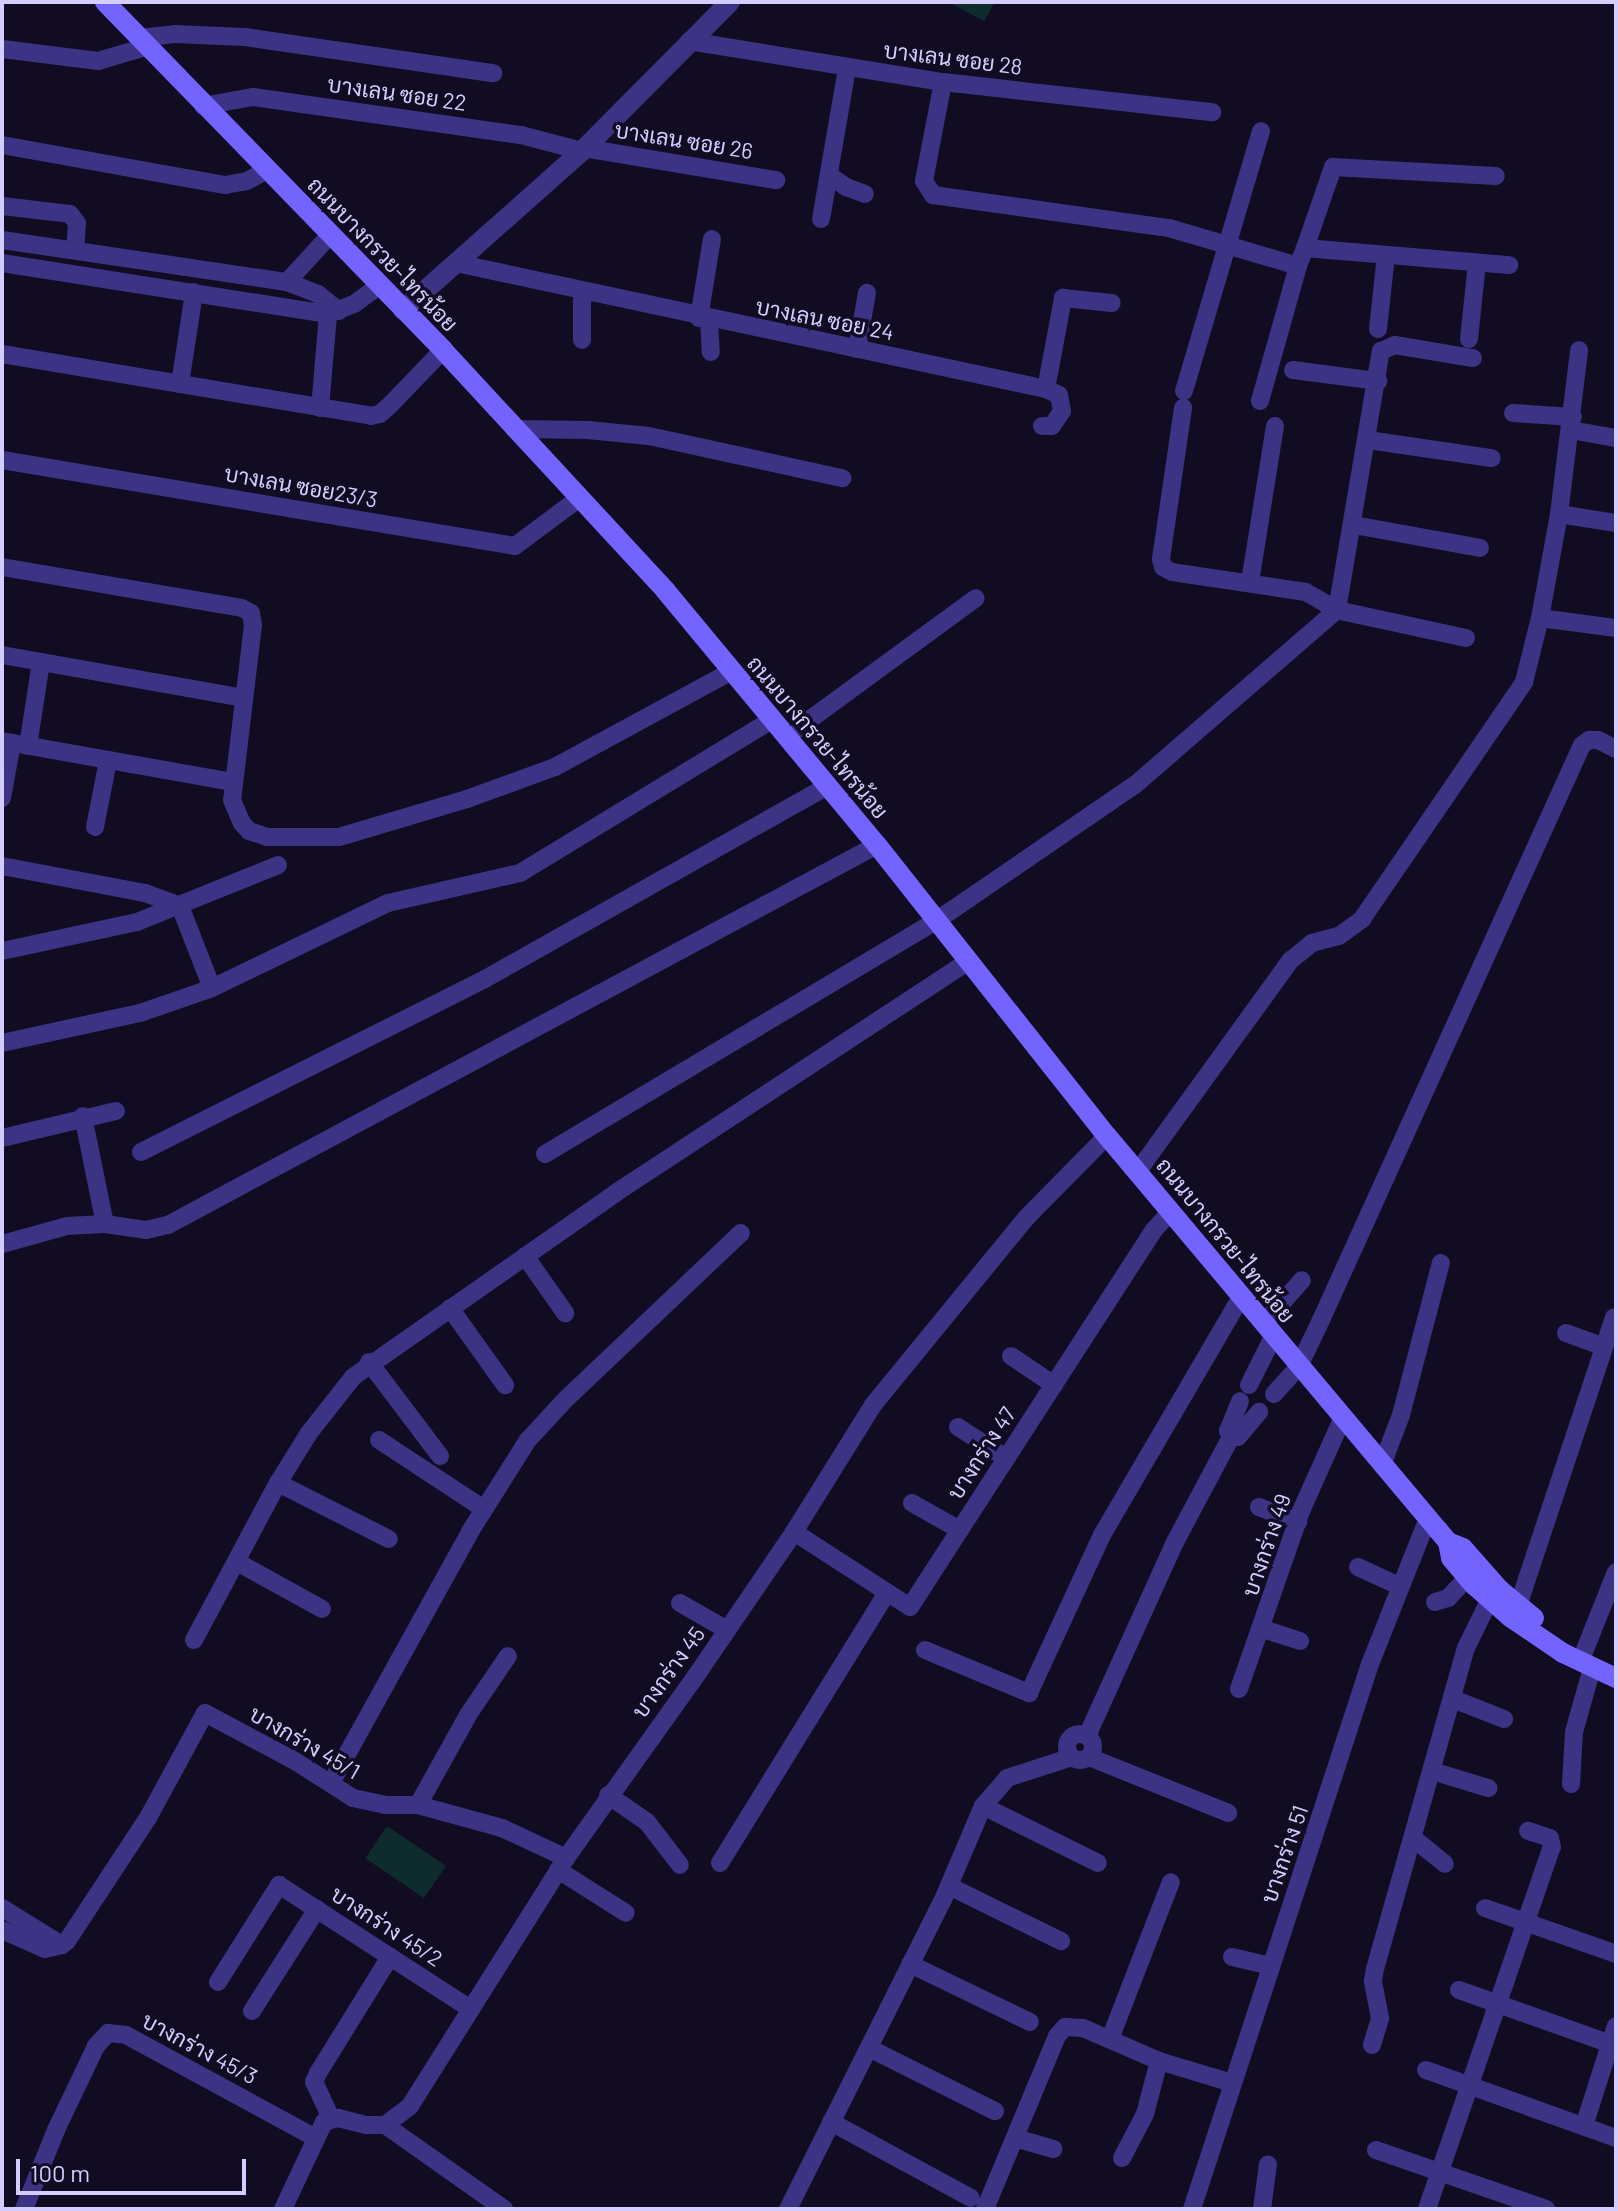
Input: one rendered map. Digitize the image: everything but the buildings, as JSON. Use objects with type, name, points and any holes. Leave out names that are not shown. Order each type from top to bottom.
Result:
[{"type":"main road","name":"ถนนบางกรวย-ไทรน้อย","points":[[105,2],[443,350],[665,590],[877,845],[1107,1136],[1448,1542],[1463,1548],[1518,1606],[1606,1668]]},
{"type":"main road","name":"ถนนบางกรวย-ไทรน้อย","points":[[1448,1542],[1451,1558],[1489,1601],[1563,1653],[1606,1668]]},
{"type":"street","points":[[403,310],[583,149],[730,2]]},
{"type":"street","points":[[2,49],[98,61],[142,42],[175,34],[245,37],[493,73]]},
{"type":"street","name":"บางเลน ซอย 28","points":[[689,41],[943,82],[1212,112]]},
{"type":"street","points":[[821,219],[847,68]]},
{"type":"street","points":[[943,82],[924,181],[933,195],[1169,228],[1298,266]]},
{"type":"street","name":"บางเลน ซอย 22","points":[[203,106],[253,97],[521,135],[583,149]]},
{"type":"street","points":[[1261,131],[1184,400],[1161,559],[1163,567],[1172,572],[1306,592],[1337,610],[1466,638]]},
{"type":"street","points":[[2,145],[225,185],[247,181],[267,170]]},
{"type":"street","name":"บางเลน ซอย 26","points":[[583,149],[776,180]]},
{"type":"street","points":[[1260,401],[1298,266],[1333,167],[1496,176]]},
{"type":"street","points":[[829,175],[846,187],[865,194]]},
{"type":"street","points":[[2,206],[70,214],[77,223],[75,249]]},
{"type":"street","points":[[287,282],[330,235]]},
{"type":"street","points":[[711,352],[704,318],[712,239]]},
{"type":"street","points":[[2,240],[287,282],[318,294],[334,313],[320,408]]},
{"type":"street","points":[[1305,248],[1509,265]]},
{"type":"street","points":[[1378,329],[1386,255]]},
{"type":"street","points":[[2,263],[334,313],[379,286]]},
{"type":"street","name":"บางเลน ซอย 24","points":[[456,263],[1046,389]]},
{"type":"street","points":[[545,1154],[936,921],[1136,784],[1337,610],[1354,525],[1381,351],[1388,345],[1471,349],[1477,263]]},
{"type":"street","points":[[180,384],[194,292]]},
{"type":"street","points":[[582,292],[582,340]]},
{"type":"street","points":[[857,349],[867,293]]},
{"type":"street","points":[[1042,426],[1052,426],[1062,411],[1059,395],[1046,389],[1063,298],[1112,303]]},
{"type":"street","points":[[2,354],[360,415],[380,414],[443,350]]},
{"type":"street","points":[[1138,1171],[1291,960],[1312,943],[1339,936],[1362,919],[1524,682],[1540,618],[1559,514],[1579,350]]},
{"type":"street","points":[[1293,370],[1378,381]]},
{"type":"street","points":[[1513,413],[1572,423],[1616,438]]},
{"type":"street","points":[[1250,582],[1275,426]]},
{"type":"street","points":[[514,429],[588,430],[649,436],[842,478]]},
{"type":"street","points":[[1368,440],[1492,458]]},
{"type":"street","name":"บางเลน ซอย23/3","points":[[2,460],[515,546],[578,499]]},
{"type":"street","points":[[1559,514],[1616,523]]},
{"type":"street","points":[[1354,525],[1480,548]]},
{"type":"street","points":[[2,567],[247,610],[253,625],[233,782],[236,814],[249,831],[290,839],[354,834],[555,767],[732,671]]},
{"type":"street","points":[[786,737],[976,598]]},
{"type":"street","points":[[1540,618],[1616,628]]},
{"type":"street","points":[[2,655],[243,698]]},
{"type":"street","points":[[2,798],[14,743],[41,662]]},
{"type":"street","points":[[2,1043],[140,1013],[212,988],[388,903],[520,873],[772,720]]},
{"type":"street","points":[[1274,1394],[1299,1366],[1582,745],[1589,740],[1598,740],[1616,749]]},
{"type":"street","points":[[14,743],[233,782]]},
{"type":"street","points":[[95,827],[108,761]]},
{"type":"street","points":[[141,1152],[485,979],[826,787]]},
{"type":"street","points":[[2,1244],[67,1226],[105,1224],[146,1230],[168,1225],[877,845]]},
{"type":"street","points":[[2,951],[109,929],[180,906],[278,865]]},
{"type":"street","points":[[2,866],[145,893],[180,906],[212,988]]},
{"type":"street","points":[[194,1640],[278,1483],[336,1396],[369,1362],[777,1084],[969,961]]},
{"type":"street","points":[[2,1138],[83,1116],[116,1111]]},
{"type":"street","points":[[83,1116],[105,1224]]},
{"type":"street","name":"บางกร่าง 45","points":[[385,2125],[410,2106],[562,1864],[794,1532],[873,1405],[1027,1217],[1107,1136]]},
{"type":"street","name":"บางกร่าง 47","points":[[794,1532],[910,1607],[1154,1230],[1171,1211]]},
{"type":"street","points":[[331,1783],[484,1509],[528,1440],[566,1399],[741,1233]]},
{"type":"street","points":[[525,1256],[565,1313]]},
{"type":"street","points":[[1382,1465],[1401,1415],[1441,1263]]},
{"type":"street","points":[[1231,1437],[1228,1431],[1268,1330],[1302,1280]]},
{"type":"street","points":[[925,1650],[1029,1693],[1102,1535],[1241,1297]]},
{"type":"street","points":[[450,1308],[505,1385]]},
{"type":"street","points":[[1518,1606],[1558,1495],[1602,1346],[1614,1318]]},
{"type":"street","points":[[1566,1333],[1602,1346]]},
{"type":"street","points":[[1011,1356],[1054,1385]]},
{"type":"street","points":[[369,1362],[440,1456]]},
{"type":"street","points":[[1231,1437],[1238,1437],[1259,1412]]},
{"type":"street","name":"บางกร่าง 49","points":[[1239,1689],[1263,1629],[1298,1522],[1343,1417]]},
{"type":"street","points":[[958,1427],[1006,1458]]},
{"type":"street","points":[[1228,1813],[1068,1752],[1070,1740],[1081,1734],[1087,1736],[1174,1544],[1231,1437]]},
{"type":"street","points":[[379,1440],[484,1509]]},
{"type":"street","points":[[278,1483],[389,1539]]},
{"type":"street","points":[[912,1503],[960,1530]]},
{"type":"street","points":[[1259,1507],[1298,1522]]},
{"type":"street","name":"บางกร่าง 51","points":[[1192,2209],[1399,1586],[1428,1518]]},
{"type":"street","points":[[237,1562],[322,1609]]},
{"type":"street","points":[[1358,1567],[1399,1586]]},
{"type":"street","points":[[1571,1784],[1574,1732],[1606,1668],[1616,1572]]},
{"type":"street","points":[[1435,1602],[1448,1598],[1467,1578]]},
{"type":"street","points":[[720,1863],[886,1594]]},
{"type":"street","points":[[1372,2045],[1380,2018],[1373,1981],[1375,1969],[1466,1648],[1489,1601]]},
{"type":"street","points":[[680,1603],[727,1630]]},
{"type":"street","points":[[1263,1629],[1300,1641]]},
{"type":"street","points":[[418,1805],[468,1715],[508,1656]]},
{"type":"street","points":[[1453,1699],[1504,1719]]},
{"type":"street","name":"บางกร่าง 45/1","points":[[62,1945],[149,1816],[205,1713],[353,1798],[418,1805],[502,1828],[562,1864],[626,1913]]},
{"type":"street","points":[[795,2206],[831,2122],[949,1886],[983,1806],[1007,1778],[1080,1757]]},
{"type":"street","points":[[1432,1771],[1488,1788]]},
{"type":"street","points":[[608,1795],[647,1822],[680,1865]]},
{"type":"street","points":[[983,1806],[1098,1863]]},
{"type":"street","points":[[1427,2209],[1552,1847],[1550,1838],[1528,1831]]},
{"type":"street","points":[[1413,1838],[1445,1864]]},
{"type":"street","points":[[1110,2039],[1171,1882]]},
{"type":"street","name":"บางกร่าง 45/2","points":[[218,1982],[279,1885],[469,2008]]},
{"type":"street","points":[[949,1886],[1061,1941]]},
{"type":"street","points":[[2,1908],[62,1945]]},
{"type":"street","points":[[1485,1908],[1616,1954]]},
{"type":"street","points":[[252,2011],[317,1909]]},
{"type":"street","points":[[2,1930],[45,1949],[62,1945]]},
{"type":"street","points":[[331,2118],[314,2082],[390,1957]]},
{"type":"street","points":[[1232,1957],[1271,1966]]},
{"type":"street","points":[[910,1964],[1030,2022]]},
{"type":"street","points":[[1459,1990],[1614,2039],[1584,2126]]},
{"type":"street","points":[[831,2122],[978,2204],[1015,2138],[1057,2036],[1065,2027],[1073,2025],[1159,2061],[1232,2083]]},
{"type":"street","name":"บางกร่าง 45/3","points":[[24,2209],[56,2130],[96,2046],[108,2033],[126,2035],[314,2137]]},
{"type":"street","points":[[869,2048],[995,2111]]},
{"type":"street","points":[[1122,2158],[1145,2114],[1159,2061]]},
{"type":"street","points":[[1426,2070],[1616,2138]]},
{"type":"street","points":[[283,2209],[314,2137],[324,2122],[331,2118],[385,2125],[504,2209]]},
{"type":"street","points":[[1015,2138],[1053,2149]]},
{"type":"street","points":[[1376,2150],[1546,2209]]},
{"type":"street","points":[[1262,2209],[1268,2164]]},
{"type":"green space","points":[[948,2],[995,2],[984,21]]},
{"type":"green space","points":[[387,1826],[446,1866],[424,1898],[365,1858]]}]
